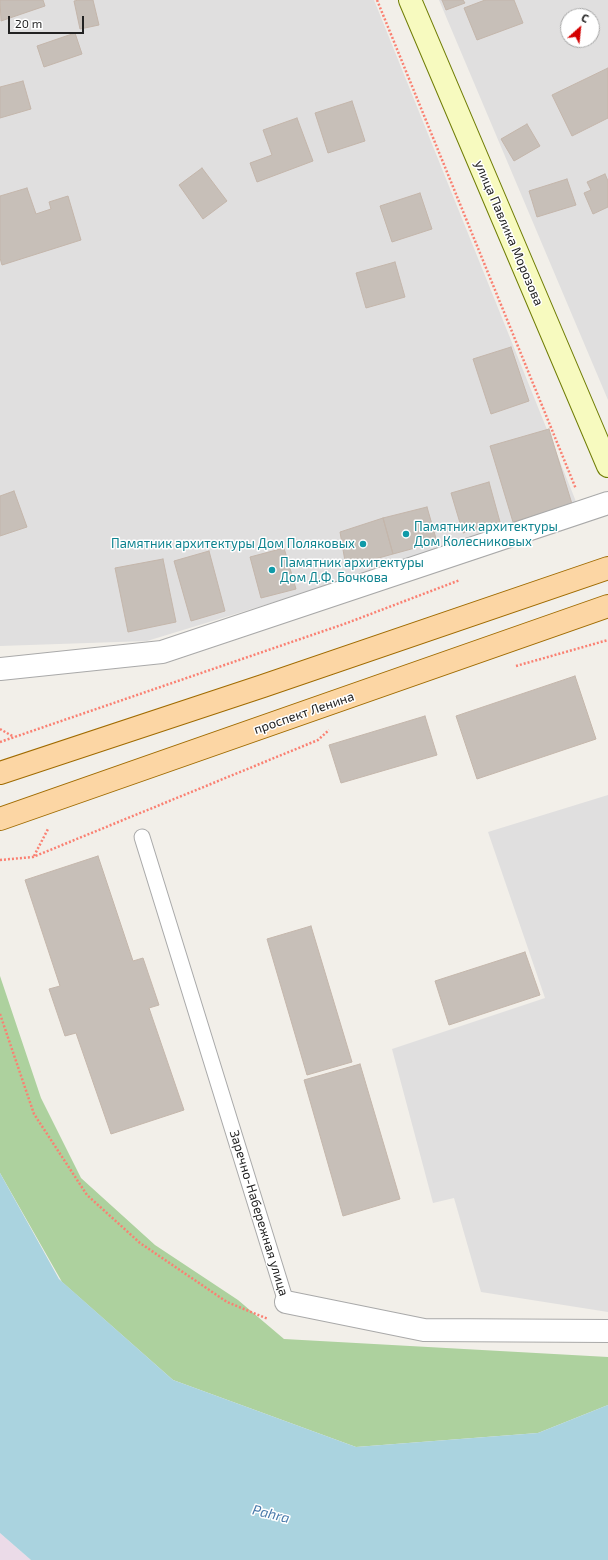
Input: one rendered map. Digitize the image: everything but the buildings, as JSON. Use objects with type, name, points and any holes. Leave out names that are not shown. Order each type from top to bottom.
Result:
[{"type":"main road","points":[[0,773],[263,686],[608,568]]},
{"type":"main road","name":"проспект Ленина","points":[[0,819],[608,606]]},
{"type":"street","name":"улица Павлика Морозова","points":[[410,0],[608,466]]},
{"type":"street","points":[[0,669],[162,652],[585,512],[608,503]]},
{"type":"street","name":"Заречно-Набережная улица","points":[[286,1302],[424,1330],[608,1331]]},
{"type":"lane","name":"Заречно-Набережная улица","points":[[142,837],[286,1302]]},
{"type":"path","points":[[377,0],[585,512]]},
{"type":"path","points":[[0,742],[347,623]]},
{"type":"path","points":[[0,860],[33,857],[318,740],[333,726]]},
{"type":"path","points":[[0,729],[14,737]]},
{"type":"path","points":[[33,857],[51,823]]},
{"type":"path","points":[[0,1014],[34,1114],[87,1195],[140,1243],[227,1302],[269,1319]]},
{"type":"shaded area","points":[[0,0],[374,0],[579,509],[147,641],[0,646]]},
{"type":"shaded area","points":[[439,0],[608,0],[608,400]]},
{"type":"shaded area","points":[[608,795],[608,1312],[481,1292],[454,1198],[433,1203],[392,1049],[545,998],[488,832]]},
{"type":"shaded area","points":[[0,1533],[31,1560],[0,1560]]},
{"type":"green space","points":[[0,976],[41,1098],[81,1178],[155,1245],[238,1300],[284,1339],[608,1357],[608,1405],[538,1433],[356,1447],[173,1380],[62,1282],[0,1173]]},
{"type":"water","name":"Pahra","points":[[0,1173],[59,1279],[173,1380],[356,1447],[538,1433],[608,1405],[608,1560],[31,1560],[0,1533]]},
{"type":"place","name":"Памятник архитектуры Дом Колесниковых","points":[[406,534]]},
{"type":"place","name":"Памятник архитектуры Дом Поляковых","points":[[363,544]]},
{"type":"place","name":"Памятник архитектуры Дом Д.Ф. Бочкова","points":[[272,570]]}]
